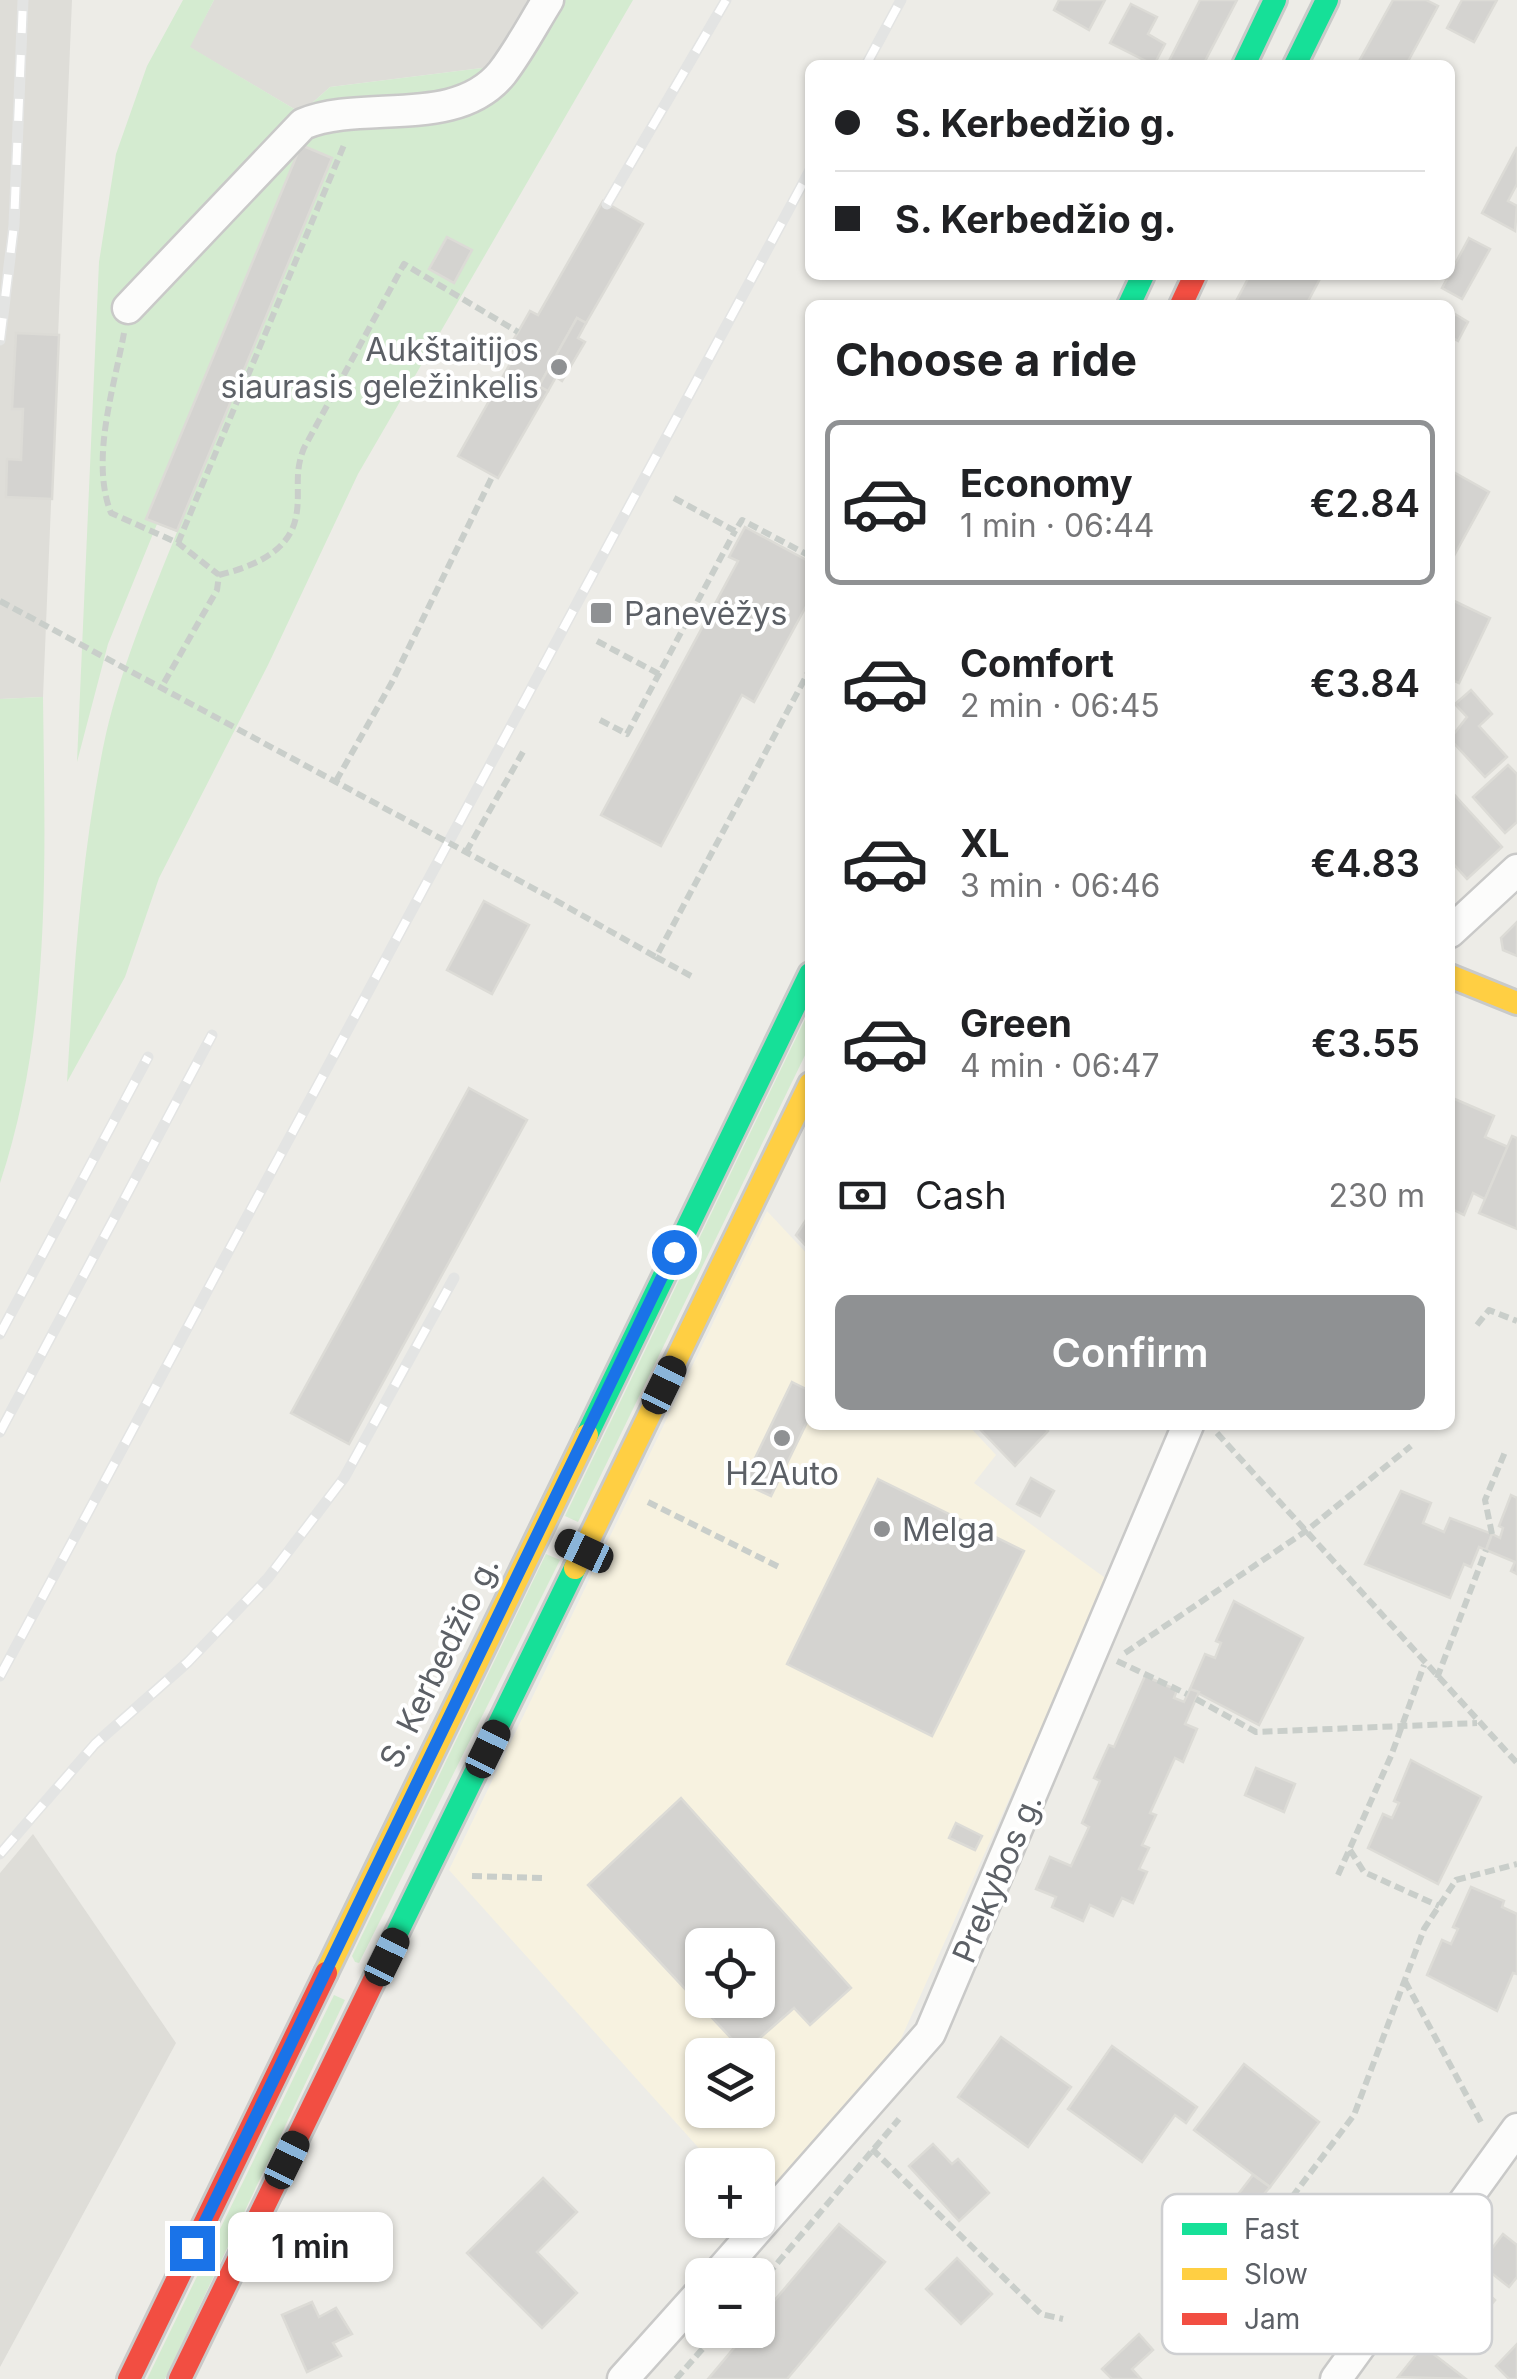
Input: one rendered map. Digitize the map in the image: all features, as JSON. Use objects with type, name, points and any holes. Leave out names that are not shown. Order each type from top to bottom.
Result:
[{"type":"main road","points":[[1246,60],[1275,0]]},
{"type":"main road","points":[[1297,60],[1326,0]]},
{"type":"main road","points":[[1455,978],[1517,1003]]},
{"type":"main road","name":"S. Kerbedžio g.","points":[[129,2379],[805,984]]},
{"type":"main road","points":[[180,2379],[805,1094]]},
{"type":"main road","points":[[538,1530],[584,1551]]},
{"type":"main road","points":[[326,1970],[370,1992]]},
{"type":"street","points":[[128,308],[302,124],[330,112],[455,105],[500,76],[548,0]]},
{"type":"street","points":[[1455,927],[1517,870]]},
{"type":"street","name":"Prekybos g.","points":[[732,2258],[930,2032],[1186,1430]]},
{"type":"street","points":[[1470,2194],[1517,2129]]},
{"type":"street","points":[[623,2379],[685,2310]]},
{"type":"street","points":[[1336,2379],[1354,2354]]},
{"type":"path","points":[[178,543],[358,111]]},
{"type":"path","points":[[128,308],[107,424],[102,491],[110,513],[124,523],[178,543],[220,574],[247,568],[273,553],[286,538],[296,516],[295,472],[304,448],[404,264],[518,332]]},
{"type":"path","points":[[336,781],[392,682],[492,475]]},
{"type":"path","points":[[674,498],[735,531]]},
{"type":"path","points":[[600,720],[627,734],[742,520],[805,553]]},
{"type":"path","points":[[161,688],[217,590],[220,574]]},
{"type":"path","points":[[0,602],[691,976]]},
{"type":"path","points":[[597,641],[659,674]]},
{"type":"path","points":[[656,957],[805,678]]},
{"type":"path","points":[[466,852],[523,752]]},
{"type":"path","points":[[1477,1325],[1489,1310],[1517,1322]]},
{"type":"path","points":[[1214,1430],[1517,1764]]},
{"type":"path","points":[[1188,1694],[1118,1659],[1306,1531],[1411,1446]]},
{"type":"path","points":[[1492,1534],[1485,1500],[1505,1452]]},
{"type":"path","points":[[648,1502],[779,1567]]},
{"type":"path","points":[[1437,1678],[1486,1550]]},
{"type":"path","points":[[1338,1875],[1391,1756],[1424,1666]]},
{"type":"path","points":[[1196,1699],[1256,1732],[1479,1723]]},
{"type":"path","points":[[1349,1849],[1364,1872],[1439,1906]]},
{"type":"path","points":[[1293,2194],[1354,2115],[1424,1929],[1456,1880],[1517,1864]]},
{"type":"path","points":[[472,1876],[542,1878]]},
{"type":"path","points":[[1404,1980],[1499,2154]]},
{"type":"path","points":[[775,2267],[875,2152],[1041,2314],[1063,2319]]},
{"type":"path","points":[[676,2379],[703,2348]]},
{"type":"shaded area","points":[[0,0],[72,0],[43,697],[0,699]]},
{"type":"shaded area","points":[[214,0],[537,0],[490,67],[330,87],[301,113],[189,47]]},
{"type":"shaded area","points":[[767,1211],[805,1252],[805,1430],[973,1430],[996,1455],[974,1483],[1108,1580],[890,2063],[775,2188],[775,2148],[699,2148],[449,1870]]},
{"type":"shaded area","points":[[33,1834],[176,2043],[0,2367],[0,1873]]},
{"type":"green space","points":[[183,0],[214,0],[190,47],[301,113],[330,87],[490,67],[537,0],[633,0],[358,474],[268,665],[159,878],[125,977],[67,1082],[84,873],[103,748],[126,666],[177,532],[157,524],[108,644],[77,762],[99,262],[116,154],[147,66]]},
{"type":"green space","points":[[43,697],[44,881],[37,1003],[17,1124],[0,1183],[0,699]]},
{"type":"green space","points":[[805,1019],[805,1055],[578,1522],[565,1516]]},
{"type":"green space","points":[[546,1554],[560,1560],[359,1963],[355,1962],[352,1956]]},
{"type":"green space","points":[[334,1995],[345,2000],[165,2379],[147,2379]]},
{"type":"building","points":[[1059,0],[1105,0],[1089,30],[1054,10]]},
{"type":"building","points":[[1200,0],[1237,0],[1206,60],[1170,60]]},
{"type":"building","points":[[1393,0],[1426,0],[1438,6],[1409,60],[1360,60]]},
{"type":"building","points":[[1462,0],[1497,0],[1474,42],[1447,28]]},
{"type":"building","points":[[1131,4],[1157,17],[1148,34],[1165,44],[1157,60],[1144,60],[1110,43]]},
{"type":"building","points":[[301,145],[332,158],[177,531],[146,519]]},
{"type":"building","points":[[1517,147],[1517,184],[1508,201],[1517,206],[1515,231],[1482,213]]},
{"type":"building","points":[[603,201],[643,224],[586,323],[577,318],[539,386],[548,391],[498,478],[458,456],[515,355],[507,350],[530,311],[538,315]]},
{"type":"building","points":[[447,237],[472,250],[454,283],[429,269]]},
{"type":"building","points":[[1469,238],[1490,249],[1462,299],[1442,288],[1446,280],[1455,280],[1455,264]]},
{"type":"building","points":[[1247,280],[1319,280],[1309,300],[1237,300]]},
{"type":"building","points":[[1455,314],[1468,322],[1458,341],[1455,339]]},
{"type":"building","points":[[577,318],[586,323],[578,338],[585,342],[562,381],[556,377],[548,391],[539,386]]},
{"type":"building","points":[[16,333],[59,335],[52,499],[6,497],[7,459],[21,460],[23,409],[12,409]]},
{"type":"building","points":[[1455,473],[1489,492],[1455,554]]},
{"type":"building","points":[[745,527],[805,559],[805,608],[754,702],[742,695],[661,846],[601,815],[738,561],[729,557]]},
{"type":"building","points":[[1455,601],[1490,618],[1459,683],[1455,681]]},
{"type":"building","points":[[1471,690],[1492,714],[1479,726],[1507,757],[1485,777],[1455,744],[1455,733],[1467,717],[1455,704]]},
{"type":"building","points":[[1508,765],[1517,774],[1517,822],[1505,833],[1473,797]]},
{"type":"building","points":[[1455,795],[1502,847],[1467,879],[1455,866]]},
{"type":"building","points":[[484,901],[529,925],[492,994],[447,970]]},
{"type":"building","points":[[1517,922],[1517,956],[1503,950],[1501,938]]},
{"type":"building","points":[[469,1088],[527,1120],[349,1444],[291,1413]]},
{"type":"building","points":[[1455,1099],[1494,1116],[1485,1137],[1508,1147],[1485,1199],[1473,1193],[1464,1215],[1455,1210]]},
{"type":"building","points":[[1512,1136],[1517,1138],[1517,1229],[1479,1213]]},
{"type":"building","points":[[805,1222],[805,1245],[796,1235]]},
{"type":"building","name":"H2Auto","points":[[792,1382],[805,1388],[805,1426],[771,1496],[743,1483]]},
{"type":"building","points":[[981,1430],[1048,1431],[1015,1466]]},
{"type":"building","points":[[1031,1478],[1054,1491],[1040,1516],[1017,1504]]},
{"type":"building","points":[[878,1479],[1024,1551],[932,1736],[787,1664]]},
{"type":"building","points":[[1401,1491],[1431,1503],[1423,1523],[1444,1532],[1450,1518],[1492,1534],[1486,1550],[1479,1547],[1471,1567],[1464,1564],[1450,1598],[1365,1564]]},
{"type":"building","points":[[1511,1495],[1517,1498],[1517,1574],[1511,1571],[1515,1562],[1486,1550],[1492,1534],[1500,1538],[1503,1528],[1499,1526]]},
{"type":"building","points":[[1234,1601],[1303,1638],[1259,1725],[1190,1689],[1205,1654],[1215,1658],[1221,1643],[1216,1641]]},
{"type":"building","points":[[1145,1676],[1177,1690],[1174,1698],[1184,1702],[1190,1689],[1199,1692],[1185,1724],[1197,1729],[1183,1762],[1175,1758],[1150,1813],[1156,1815],[1142,1845],[1149,1848],[1139,1869],[1147,1872],[1133,1903],[1122,1898],[1113,1916],[1090,1905],[1083,1921],[1052,1907],[1056,1897],[1036,1889],[1050,1857],[1071,1866],[1089,1827],[1082,1823],[1100,1781],[1094,1778],[1109,1745],[1114,1747]]},
{"type":"building","points":[[1411,1760],[1481,1797],[1438,1884],[1368,1848],[1383,1814],[1392,1818],[1399,1803],[1394,1801]]},
{"type":"building","points":[[1256,1768],[1295,1784],[1284,1812],[1245,1795]]},
{"type":"building","points":[[681,1798],[851,1988],[810,2025],[794,2008],[760,2038],[731,2038],[712,2018],[775,2018],[775,1928],[685,1928],[685,1989],[588,1885]]},
{"type":"building","points":[[956,1823],[982,1836],[975,1850],[949,1838]]},
{"type":"building","points":[[1471,1887],[1504,1901],[1502,1907],[1517,1914],[1517,1974],[1513,1973],[1497,2011],[1427,1975],[1442,1940],[1451,1944],[1458,1929],[1453,1927]]},
{"type":"building","points":[[1001,2037],[1071,2087],[1028,2147],[958,2097]]},
{"type":"building","points":[[1112,2046],[1197,2107],[1186,2123],[1175,2115],[1142,2162],[1068,2109]]},
{"type":"building","points":[[1244,2064],[1319,2122],[1270,2187],[1194,2130]]},
{"type":"building","points":[[933,2144],[952,2164],[958,2159],[989,2193],[959,2221],[909,2166]]},
{"type":"building","points":[[1253,2175],[1270,2187],[1264,2194],[1238,2194]]},
{"type":"building","points":[[543,2178],[577,2212],[537,2252],[577,2293],[542,2328],[467,2253]]},
{"type":"building","points":[[839,2224],[885,2262],[787,2379],[708,2379],[734,2348],[775,2348],[775,2300]]},
{"type":"building","points":[[1503,2234],[1517,2245],[1517,2277],[1509,2287],[1492,2274],[1492,2248]]},
{"type":"building","points":[[957,2258],[992,2294],[961,2324],[926,2289]]},
{"type":"building","points":[[312,2302],[319,2317],[336,2308],[352,2334],[333,2343],[341,2356],[307,2372],[282,2315]]},
{"type":"building","points":[[1139,2334],[1153,2350],[1132,2369],[1141,2379],[1112,2379],[1102,2369]]},
{"type":"building","points":[[1517,2344],[1517,2379],[1509,2379],[1496,2366]]},
{"type":"building","points":[[1417,2354],[1433,2354],[1466,2379],[1398,2377]]},
{"type":"railway","points":[[0,340],[14,225],[23,0]]},
{"type":"railway","points":[[607,204],[726,0]]},
{"type":"railway","points":[[869,60],[901,0]]},
{"type":"railway","points":[[0,1676],[805,179]]},
{"type":"railway","points":[[0,1432],[212,1035]]},
{"type":"railway","points":[[0,1334],[148,1057]]},
{"type":"railway","points":[[0,1854],[95,1744],[188,1662],[268,1578],[344,1478],[454,1278]]},
{"type":"traffic: fast","points":[[1246,60],[1275,0]]},
{"type":"traffic: fast","points":[[1297,60],[1327,0]]},
{"type":"traffic: fast","points":[[1131,300],[1141,280]]},
{"type":"traffic: fast","points":[[587,1435],[805,984]]},
{"type":"traffic: fast","points":[[377,1974],[575,1568]]},
{"type":"traffic: slow","points":[[1455,978],[1517,1003]]},
{"type":"traffic: slow","points":[[575,1568],[805,1094]]},
{"type":"traffic: slow","points":[[326,1973],[587,1435]]},
{"type":"traffic: jam","points":[[1183,300],[1193,280]]},
{"type":"traffic: jam","points":[[129,2379],[326,1973]]},
{"type":"traffic: jam","points":[[180,2379],[377,1974]]},
{"type":"place","name":"Aukštaitijos siaurasis geležinkelis","points":[[559,367]]},
{"type":"place","name":"Panevėžys","points":[[601,613]]},
{"type":"place","name":"H2Auto","points":[[782,1438]]},
{"type":"place","name":"Melga","points":[[882,1529]]},
{"type":"route","points":[[192,2248],[674,1252]]}]
